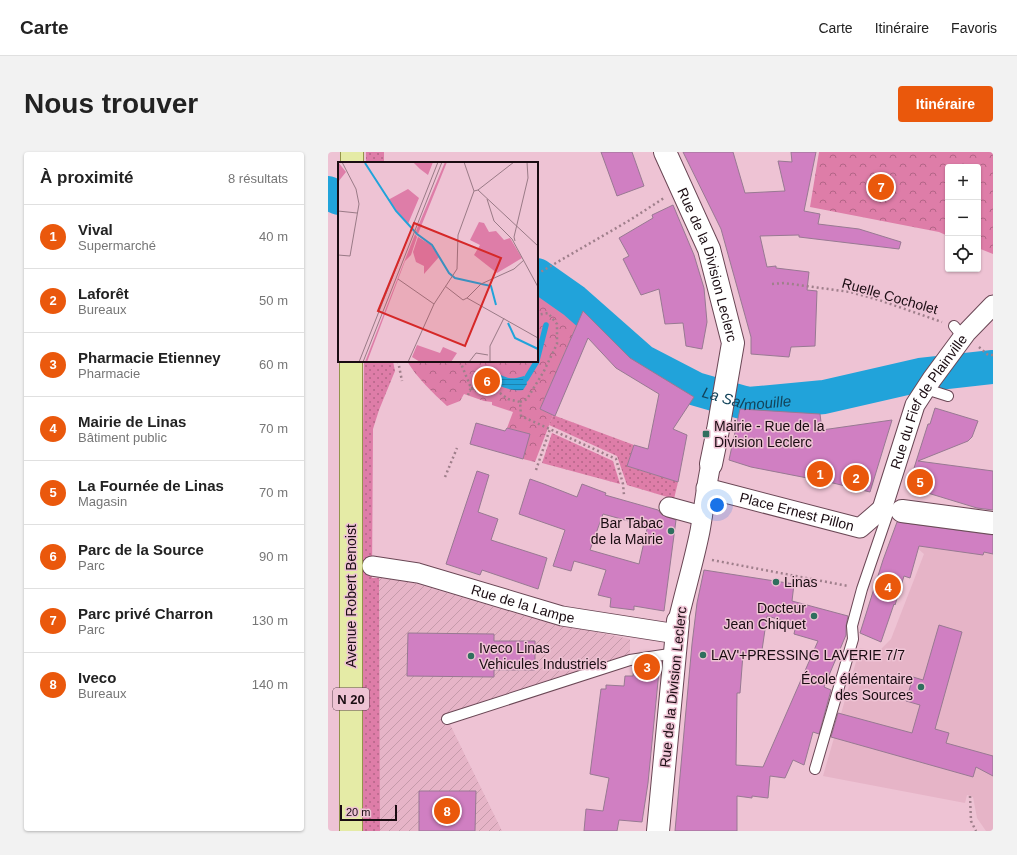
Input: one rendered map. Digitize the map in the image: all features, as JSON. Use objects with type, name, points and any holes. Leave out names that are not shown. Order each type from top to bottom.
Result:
[{"type":"main road","name":"Avenue Robert Benoist","points":[[351,362],[351,831]]},
{"type":"street","name":"Rue de la Division Leclerc","points":[[658,831],[677,636],[702,516],[732,343],[709,249],[665,152]]},
{"type":"street","name":"Rue du Fief de Plainville","points":[[891,510],[915,405],[944,364],[958,332],[993,305]]},
{"type":"street","name":"Place Ernest Pillon","points":[[706,488],[860,528],[891,510]]},
{"type":"street","points":[[669,507],[702,516]]},
{"type":"street","points":[[891,510],[993,523]]},
{"type":"street","name":"Rue de la Lampe","points":[[372,566],[418,573],[562,616],[677,636]]},
{"type":"lane","points":[[929,384],[948,396]]},
{"type":"lane","points":[[815,769],[854,639],[852,626],[862,589],[891,510]]},
{"type":"lane","points":[[447,719],[630,660],[677,636]]},
{"type":"path","points":[[538,273],[630,220],[681,187]]},
{"type":"path","name":"Ruelle Cocholet","points":[[772,284],[784,283],[850,292],[879,300],[958,332]]},
{"type":"path","points":[[471,388],[496,390],[508,399],[520,402],[527,399],[541,377],[557,344],[558,324],[548,313],[538,315]]},
{"type":"path","points":[[398,362],[402,381]]},
{"type":"path","points":[[460,362],[471,388],[468,395]]},
{"type":"path","points":[[520,402],[521,416],[616,459],[623,484],[624,495]]},
{"type":"path","points":[[536,470],[550,429]]},
{"type":"path","points":[[445,477],[457,448]]},
{"type":"path","points":[[694,555],[862,589]]},
{"type":"path","points":[[970,796],[971,821],[976,831]]},
{"type":"shaded area","name":"École élémentaire des Sources","points":[[920,522],[993,532],[993,831],[986,831],[977,818],[973,797],[967,795],[965,803],[823,776],[860,648],[878,652],[891,639],[924,554],[914,545]]},
{"type":"shaded area","points":[[379,578],[400,579],[539,620],[630,639],[630,654],[445,714],[502,831],[380,831]]},
{"type":"green space","points":[[366,152],[384,152],[384,162],[366,162]]},
{"type":"green space","points":[[819,152],[993,152],[993,254],[981,249],[981,164],[945,164],[945,235],[939,232],[810,207]]},
{"type":"green space","points":[[538,281],[583,311],[540,409],[553,415],[535,462],[523,459],[529,434],[507,428],[513,412],[492,405],[492,402],[484,401],[464,394],[460,401],[447,406],[431,391],[408,362],[538,362]]},
{"type":"green space","points":[[364,362],[393,362],[395,371],[373,429],[372,578],[379,578],[380,831],[361,831]]},
{"type":"green space","points":[[553,415],[634,445],[627,466],[678,482],[674,499],[627,485],[617,456],[549,425]]},
{"type":"green space","points":[[552,433],[613,461],[620,484],[542,463]]},
{"type":"water","points":[[489,371],[509,378],[524,376],[527,384],[523,390],[513,390],[504,387],[486,378],[486,374]]},
{"type":"building","points":[[601,152],[632,152],[644,186],[617,196]]},
{"type":"building","points":[[683,152],[733,152],[745,193],[785,191],[778,161],[792,162],[791,152],[816,152],[804,211],[820,214],[818,224],[859,229],[901,242],[899,249],[799,237],[799,235],[760,236],[767,267],[776,266],[776,268],[809,272],[807,290],[817,291],[815,346],[791,347],[789,357],[751,354],[751,337],[721,229]]},
{"type":"building","points":[[673,205],[694,255],[704,288],[707,322],[702,349],[686,346],[683,323],[665,324],[659,289],[641,295],[623,259],[629,256],[619,238],[653,218],[652,215]]},
{"type":"building","points":[[583,311],[630,358],[694,397],[673,429],[687,435],[678,482],[627,466],[634,445],[648,449],[659,394],[616,368],[588,338],[555,416],[540,409]]},
{"type":"building","points":[[935,408],[978,421],[972,437],[968,441],[918,461],[993,471],[993,510],[977,508],[908,487],[928,424],[930,424]]},
{"type":"building","points":[[740,409],[820,414],[822,430],[892,420],[870,492],[833,483],[751,467],[729,460]]},
{"type":"building","points":[[476,423],[505,431],[507,428],[530,434],[523,459],[470,444]]},
{"type":"building","points":[[477,471],[489,475],[478,512],[498,519],[491,540],[547,558],[538,589],[482,570],[480,575],[446,564]]},
{"type":"building","points":[[530,479],[577,497],[582,484],[606,493],[605,495],[658,510],[662,515],[676,520],[664,611],[634,606],[634,610],[610,607],[611,598],[598,595],[606,570],[574,561],[571,571],[553,566],[565,530],[519,514]],"holes":[[[603,514],[636,523],[636,526],[647,529],[639,564],[590,550]]]},
{"type":"building","points":[[897,522],[993,535],[993,554],[984,552],[983,555],[919,546],[910,578],[904,576],[881,642],[860,633],[883,560]]},
{"type":"building","points":[[704,570],[794,584],[792,601],[848,616],[846,635],[824,687],[831,690],[819,734],[813,732],[804,765],[793,760],[785,778],[770,776],[768,798],[737,796],[737,831],[675,831],[697,603]],"holes":[[[767,616],[796,624],[794,634],[818,641],[763,767],[736,765],[737,693],[740,693],[743,654],[761,657]]]},
{"type":"building","points":[[939,625],[962,632],[935,729],[949,733],[946,743],[993,756],[993,776],[976,767],[973,777],[831,737],[838,713],[912,733],[920,705],[906,701],[913,677],[923,680]]},
{"type":"building","name":"Iveco Linas Vehicules Industriels","points":[[408,633],[494,634],[494,641],[535,641],[535,670],[494,670],[494,677],[407,676]]},
{"type":"building","points":[[653,665],[659,671],[648,783],[642,822],[619,820],[617,831],[584,831],[586,809],[603,811],[609,778],[590,774],[601,689],[606,689],[606,685],[624,686],[625,676],[633,676],[634,666]]},
{"type":"building","points":[[419,791],[476,791],[475,831],[419,831]]},
{"type":"waterway","name":"La Salmouille","points":[[328,193],[338,198]]},
{"type":"waterway","name":"La Salmouille","points":[[538,276],[574,301],[642,361],[696,389],[748,404],[824,397],[920,375],[993,367]]},
{"type":"waterway","points":[[538,356],[546,325]]},
{"type":"waterway","points":[[526,379],[536,362]]},
{"type":"place","name":"Parc privé Charron","points":[[881,187]]},
{"type":"place","name":"Parc de la Source","points":[[487,381]]},
{"type":"place","name":"Mairie - Rue de la Division Leclerc","points":[[706,434]]},
{"type":"place","name":"Vival","points":[[820,474]]},
{"type":"place","name":"Laforêt","points":[[856,478]]},
{"type":"place","name":"La Fournée de Linas","points":[[920,482]]},
{"type":"place","name":"Bar Tabac de la Mairie","points":[[671,531]]},
{"type":"place","name":"Linas","points":[[776,582]]},
{"type":"place","name":"Mairie de Linas","points":[[888,587]]},
{"type":"place","name":"Docteur Jean Chiquet","points":[[814,616]]},
{"type":"place","name":"LAV'+PRESSING LAVERIE 7/7","points":[[703,655]]},
{"type":"place","name":"Iveco Linas Vehicules Industriels","points":[[471,656]]},
{"type":"place","name":"Pharmacie Etienney","points":[[647,667]]},
{"type":"place","name":"École élémentaire des Sources","points":[[921,687]]},
{"type":"place","name":"Iveco","points":[[447,811]]}]
